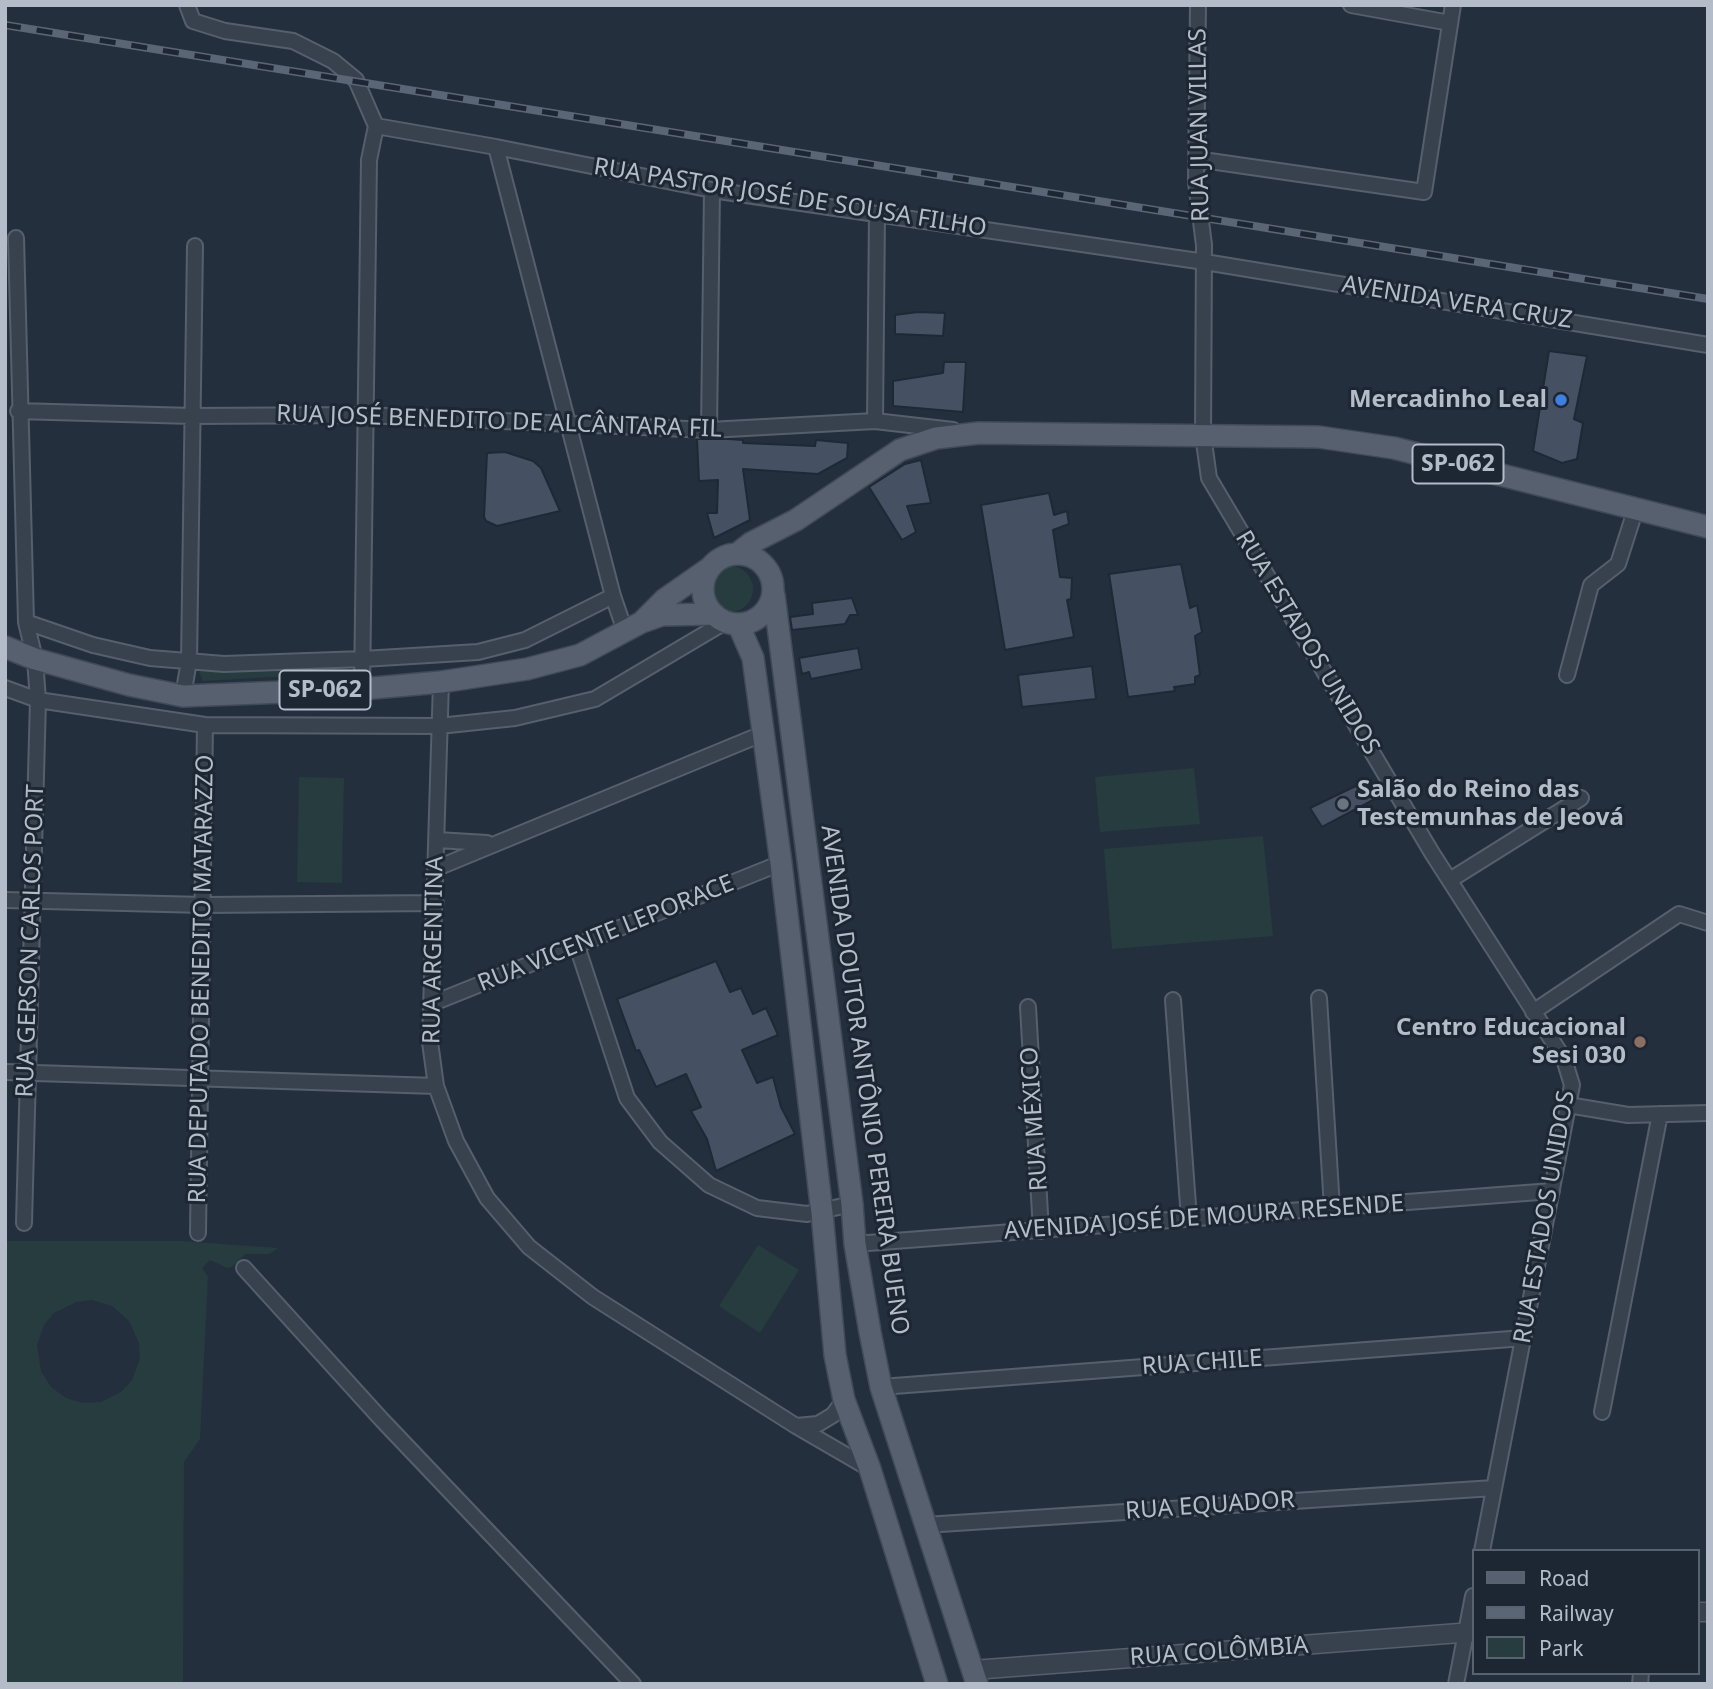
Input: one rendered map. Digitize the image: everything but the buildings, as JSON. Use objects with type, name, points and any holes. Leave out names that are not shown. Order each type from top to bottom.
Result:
[{"type":"main road","name":"SP-062","points":[[633,627],[665,599],[723,557],[737,554],[751,543],[796,520],[900,450],[936,438],[979,433],[1319,437],[1394,448],[1708,527]]},
{"type":"main road","name":"SP-062","points":[[769,571],[771,552],[796,520]]},
{"type":"main road","points":[[726,621],[754,622],[768,610],[774,595],[769,571],[760,561],[737,554]]},
{"type":"main road","points":[[708,569],[702,586],[705,604],[726,621],[753,658],[781,863],[822,1213],[835,1354],[844,1400],[870,1469],[935,1676]]},
{"type":"main road","name":"AVENIDA DOUTOR ANTÔNIO PEREIRA BUENO","points":[[774,595],[855,1244],[881,1387],[972,1669]]},
{"type":"main road","name":"SP-062","points":[[5,647],[34,659],[129,685],[183,696],[362,689],[441,682],[527,669],[566,658],[633,627],[685,612],[726,621]]},
{"type":"main road","points":[[935,1676],[947,1654],[972,1669]]},
{"type":"street","points":[[187,5],[193,21],[225,31],[293,41],[333,61],[356,80],[376,126],[369,160],[362,689]]},
{"type":"street","name":"RUA JUAN VILLAS","points":[[1198,5],[1196,182],[1205,262]]},
{"type":"street","points":[[1352,5],[1450,23]]},
{"type":"street","points":[[1196,159],[1424,192],[1453,5]]},
{"type":"street","name":"RUA PASTOR JOSÉ DE SOUSA FILHO","points":[[376,126],[712,190],[1205,262]]},
{"type":"street","points":[[496,147],[613,596],[633,627]]},
{"type":"street","points":[[709,430],[712,190]]},
{"type":"street","points":[[875,421],[877,214]]},
{"type":"street","name":"RUA GERSON CARLOS PORT","points":[[16,238],[18,411],[26,622],[34,659],[38,700],[24,1223]]},
{"type":"street","points":[[183,696],[189,661],[195,246]]},
{"type":"street","name":"AVENIDA VERA CRUZ","points":[[1205,262],[1708,345]]},
{"type":"street","name":"RUA ESTADOS UNIDOS","points":[[1205,262],[1203,435],[1209,478],[1450,880],[1564,1059],[1572,1085],[1482,1549]]},
{"type":"street","name":"RUA JOSÉ BENEDITO DE ALCÂNTARA FIL","points":[[18,411],[192,416],[364,415],[709,430],[875,421],[979,433]]},
{"type":"street","points":[[1567,675],[1591,584],[1618,564],[1636,508]]},
{"type":"street","points":[[26,622],[93,645],[150,658],[224,664],[363,659],[490,649],[525,640],[613,596]]},
{"type":"street","points":[[5,688],[38,700],[205,725],[439,726],[515,718],[594,699],[726,621]]},
{"type":"street","name":"RUA ARGENTINA","points":[[441,682],[436,903],[429,1042],[436,1086],[456,1141],[487,1198],[529,1247],[593,1297],[796,1426],[870,1469]]},
{"type":"street","name":"RUA DEPUTADO BENEDITO MATARAZZO","points":[[198,1233],[205,725]]},
{"type":"street","points":[[437,868],[762,734]]},
{"type":"street","points":[[1450,880],[1581,798]]},
{"type":"street","points":[[437,840],[467,844],[496,842]]},
{"type":"street","name":"RUA VICENTE LEPORACE","points":[[431,1004],[781,863]]},
{"type":"street","points":[[5,900],[204,905],[436,903]]},
{"type":"street","points":[[1533,1012],[1679,914],[1708,923]]},
{"type":"street","points":[[577,946],[626,1098],[660,1142],[709,1185],[757,1208],[793,1214],[822,1213],[852,1204]]},
{"type":"street","points":[[1318,999],[1332,1208]]},
{"type":"street","points":[[1173,1000],[1189,1219]]},
{"type":"street","name":"RUA MÉXICO","points":[[1028,1007],[1041,1231]]},
{"type":"street","points":[[5,1072],[436,1086]]},
{"type":"street","points":[[1568,1105],[1628,1115],[1708,1113]]},
{"type":"street","points":[[1602,1412],[1660,1114]]},
{"type":"street","name":"AVENIDA JOSÉ DE MOURA RESENDE","points":[[855,1244],[1552,1191]]},
{"type":"street","points":[[244,1268],[382,1420],[556,1599],[633,1684]]},
{"type":"street","name":"RUA CHILE","points":[[881,1387],[1524,1338]]},
{"type":"street","points":[[796,1426],[818,1424],[833,1415],[844,1400]]},
{"type":"street","name":"RUA EQUADOR","points":[[925,1525],[1494,1488]]},
{"type":"street","points":[[1456,1684],[1470,1632],[1472,1608]]},
{"type":"street","name":"RUA COLÔMBIA","points":[[972,1669],[1470,1632]]},
{"type":"green space","points":[[730,566],[746,573],[753,589],[746,605],[730,612],[714,605],[707,589],[714,573]]},
{"type":"green space","points":[[348,665],[348,671],[342,673],[203,681],[199,672],[205,669]]},
{"type":"green space","points":[[1194,768],[1200,824],[1100,832],[1095,777]]},
{"type":"green space","points":[[299,777],[344,778],[342,883],[297,882]]},
{"type":"green space","points":[[1263,836],[1273,936],[1112,949],[1104,849]]},
{"type":"green space","points":[[5,1241],[180,1241],[278,1248],[269,1254],[245,1254],[232,1267],[227,1268],[210,1260],[202,1268],[208,1277],[200,1439],[184,1462],[183,1684],[5,1684]],"holes":[[[92,1300],[112,1306],[129,1321],[139,1343],[140,1359],[132,1380],[121,1392],[101,1402],[83,1403],[66,1398],[51,1387],[41,1371],[37,1345],[44,1325],[54,1313],[76,1302]]]},
{"type":"green space","points":[[758,1245],[799,1270],[760,1333],[719,1306]]},
{"type":"railway","points":[[5,25],[1708,299]]},
{"type":"place","name":"Mercadinho Leal","points":[[1561,400]]},
{"type":"place","name":"Salão do Reino das Testemunhas de Jeová","points":[[1343,804]]},
{"type":"place","name":"Centro Educacional Sesi 030","points":[[1640,1042]]}]
